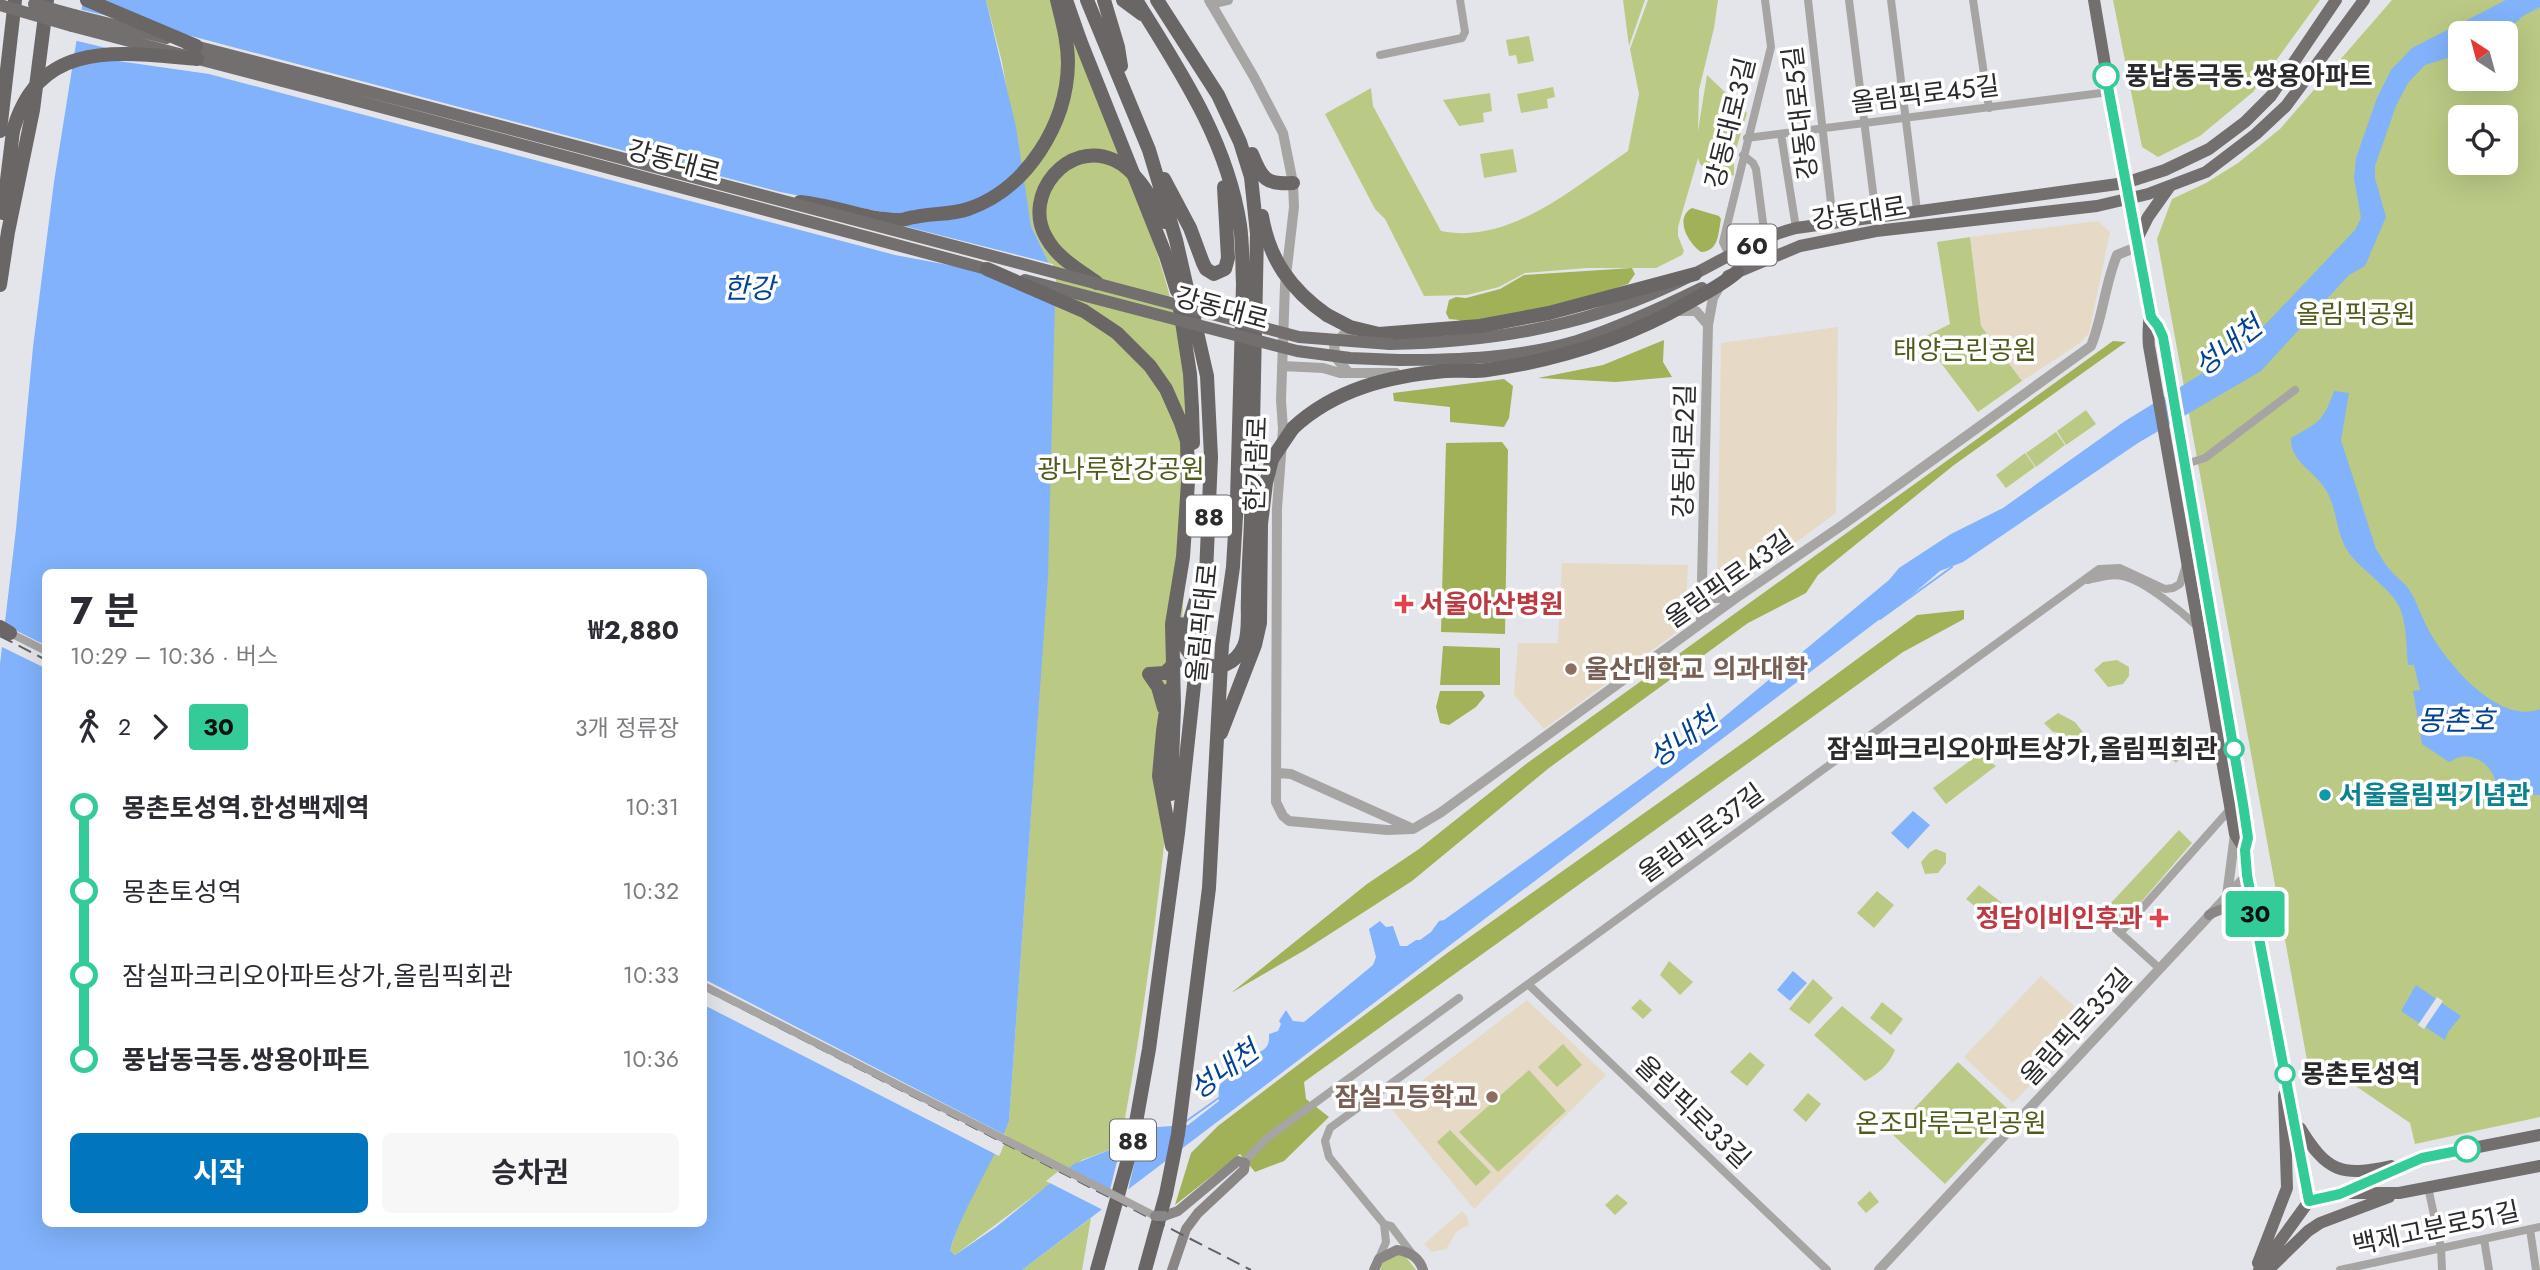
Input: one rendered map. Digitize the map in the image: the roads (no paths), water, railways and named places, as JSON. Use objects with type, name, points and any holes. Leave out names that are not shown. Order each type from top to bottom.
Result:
[{"type":"highway","points":[[0,242],[16,0]]},
{"type":"highway","points":[[87,0],[197,52]]},
{"type":"highway","points":[[785,201],[820,204],[867,216],[903,220],[958,212],[997,195],[1010,186],[1033,161],[1051,133],[1057,117],[1067,76],[1067,52],[1064,25],[1057,0]]},
{"type":"highway","points":[[1066,0],[1177,290],[1188,360],[1193,440],[1180,633],[1189,655],[1207,665],[1220,665],[1231,661],[1246,640],[1257,234],[1251,177]]},
{"type":"highway","name":"올림픽대로","points":[[1087,0],[1149,150],[1176,240],[1207,376],[1212,457],[1206,574],[1178,833],[1149,1049],[1132,1145],[1097,1270]]},
{"type":"highway","points":[[1104,0],[1118,47],[1124,90]]},
{"type":"highway","points":[[1123,0],[1146,17]]},
{"type":"highway","name":"올림픽대로","points":[[1136,0],[1199,103],[1220,153],[1237,211],[1243,285],[1237,499],[1233,567],[1222,645],[1209,888],[1178,1134],[1166,1194],[1145,1270]]},
{"type":"highway","points":[[1157,0],[1218,95],[1240,142],[1268,244],[1287,279],[1327,315],[1355,329],[1379,334],[1480,326],[1549,313],[1695,274]]},
{"type":"highway","points":[[0,285],[33,110],[35,1]]},
{"type":"highway","points":[[1167,15],[1183,32],[1222,89],[1240,123],[1261,174],[1276,184],[1293,183]]},
{"type":"highway","points":[[6,131],[34,89],[48,75],[70,61],[103,54],[197,52]]},
{"type":"highway","points":[[1149,150],[1190,228],[1206,269],[1214,274],[1225,269],[1229,249],[1220,153]]},
{"type":"highway","points":[[1097,283],[1058,255],[1045,235],[1039,218],[1039,204],[1045,187],[1067,162],[1090,155],[1114,160],[1143,186],[1176,240]]},
{"type":"highway","points":[[987,269],[1084,311],[1117,333],[1140,355],[1166,389],[1178,413],[1187,441],[1188,482]]},
{"type":"highway","points":[[1251,521],[1263,471],[1293,428],[1321,405],[1355,389],[1378,382],[1445,371],[1483,370],[1559,357],[1601,344],[1645,327],[1722,284],[1737,272]]},
{"type":"highway","points":[[1178,833],[1171,794],[1174,706],[1172,624],[1183,557],[1193,440]]},
{"type":"highway","points":[[1217,744],[1258,635],[1262,597],[1261,524],[1272,460]]},
{"type":"highway","points":[[1174,858],[1159,776],[1175,663],[1195,606],[1201,531],[1210,488]]},
{"type":"highway","points":[[1166,716],[1158,687],[1149,674],[1165,673],[1175,663]]},
{"type":"main road","name":"강동대로","points":[[16,0],[35,1],[197,52],[1235,335],[1297,351],[1350,358],[1399,360],[1489,358],[1576,341],[1634,320],[1800,246],[1877,231],[2097,206],[2170,186],[2206,172],[2256,134],[2286,106],[2364,0]]},
{"type":"main road","points":[[2094,0],[2151,317],[2163,337],[2243,804],[2248,838],[2245,850],[2247,875],[2296,1121],[2309,1201]]},
{"type":"main road","name":"강동대로","points":[[0,5],[197,52],[785,201],[1299,337],[1391,344],[1445,343],[1501,337],[1566,323],[1625,305],[1695,274],[1765,238],[1796,228],[2125,183],[2165,170],[2209,149],[2263,105],[2336,0]]},
{"type":"main road","points":[[2138,243],[2150,214],[2170,186]]},
{"type":"main road","points":[[2151,317],[2147,329],[2149,346],[2186,564],[2235,834],[2245,850]]},
{"type":"main road","points":[[2209,915],[2223,907],[2235,909],[2244,914],[2258,930]]},
{"type":"main road","points":[[2257,1270],[2287,1188],[2282,1059]]},
{"type":"main road","points":[[2296,1121],[2318,1156],[2328,1164],[2351,1172],[2368,1171],[2540,1135]]},
{"type":"main road","points":[[2257,1270],[2309,1201],[2340,1194],[2422,1158]]},
{"type":"main road","points":[[1160,1216],[1178,1211],[1238,1161],[1244,1162],[1244,1170],[1198,1213],[1186,1229],[1172,1270]]},
{"type":"main road","points":[[2268,1270],[2308,1231],[2320,1223],[2399,1193],[2540,1166]]},
{"type":"main road","points":[[2340,1194],[2399,1193]]},
{"type":"main road","points":[[1376,1265],[1397,1250],[1421,1265]]},
{"type":"street","points":[[1210,2],[1228,0]]},
{"type":"street","points":[[1380,55],[1462,38],[1465,32],[1460,0]]},
{"type":"street","name":"강동대로3길","points":[[1729,256],[1723,242],[1771,47],[1765,0]]},
{"type":"street","name":"강동대로5길","points":[[1808,0],[1833,221]]},
{"type":"street","points":[[1849,0],[1876,216]]},
{"type":"street","points":[[1891,0],[1917,210]]},
{"type":"street","points":[[1973,0],[1989,108]]},
{"type":"street","name":"한가람로","points":[[1210,2],[1283,133],[1293,183],[1294,207],[1285,285],[1283,429],[1277,508],[1276,802],[1283,816],[1289,821],[1387,830],[1413,829]]},
{"type":"street","name":"올림픽로45길","points":[[1747,138],[2109,92]]},
{"type":"street","name":"강동대로","points":[[1781,134],[1796,228]]},
{"type":"street","points":[[1744,155],[1756,169],[1765,238]]},
{"type":"street","name":"올림픽로43길","points":[[1413,829],[1440,813],[1701,623],[2091,346],[2100,324],[2108,282],[2117,255],[2138,243]]},
{"type":"street","name":"강동대로2길","points":[[1701,623],[1708,325],[1713,298],[1722,284]]},
{"type":"street","points":[[1671,313],[1688,309],[1696,311],[1708,325]]},
{"type":"street","points":[[1349,373],[1336,358],[1334,345],[1343,335],[1355,329]]},
{"type":"street","points":[[1323,368],[1336,358]]},
{"type":"street","points":[[1282,366],[1323,368],[1349,373],[1445,371]]},
{"type":"street","points":[[2185,465],[2205,458],[2295,390]]},
{"type":"street","points":[[2082,581],[2099,569],[2120,568],[2165,589],[2173,588],[2180,584],[2186,564]]},
{"type":"street","name":"올림픽로37길","points":[[1384,1224],[1329,1157],[1326,1149],[1327,1134],[1337,1123],[2082,581],[2105,575],[2126,577],[2176,606],[2199,628]]},
{"type":"street","points":[[1702,598],[1736,598]]},
{"type":"street","points":[[5,630],[42,649]]},
{"type":"street","points":[[1278,773],[1291,774],[1413,829]]},
{"type":"street","points":[[2120,933],[2232,807]]},
{"type":"street","points":[[2227,896],[2235,834]]},
{"type":"street","name":"올림픽로35길","points":[[1879,1270],[2247,875]]},
{"type":"street","points":[[2095,910],[2159,968]]},
{"type":"street","name":"올림픽로33길","points":[[1529,985],[1827,1270]]},
{"type":"street","points":[[707,988],[1160,1216]]},
{"type":"street","points":[[1244,1162],[1266,1139],[1459,998]]},
{"type":"street","points":[[2428,1187],[2441,1248],[2442,1270]]},
{"type":"street","points":[[1376,1265],[1386,1242],[1384,1224],[1391,1226],[1421,1265]]},
{"type":"street","name":"백제고분로51길","points":[[2345,1269],[2540,1227]]},
{"type":"street","points":[[2530,1230],[2536,1270]]},
{"type":"street","points":[[2484,1239],[2489,1270]]},
{"type":"street","points":[[2393,1258],[2395,1270]]},
{"type":"water","name":"한강","points":[[83,0],[986,0],[1016,127],[1031,226],[1049,263],[1055,301],[1048,577],[1009,1121],[956,1233],[950,1250],[955,1255],[996,1227],[1074,1164],[1145,1136],[1157,1127],[1188,1125],[1219,1101],[1222,1081],[1267,1047],[1269,1034],[1278,1031],[1281,1024],[1279,1021],[1286,1010],[1293,1021],[1304,1022],[1373,965],[1376,957],[1369,929],[1380,921],[1386,927],[1393,926],[1400,946],[1420,940],[1431,932],[1439,921],[1712,727],[1889,580],[1899,568],[1951,534],[2003,508],[2125,421],[2242,349],[2355,230],[2361,218],[2354,178],[2356,158],[2377,98],[2391,70],[2412,48],[2448,30],[2448,58],[2425,65],[2408,83],[2396,106],[2375,166],[2375,178],[2386,217],[2365,266],[2349,275],[2261,371],[2138,443],[1963,562],[1940,571],[1022,1270],[0,1270],[0,664],[33,347],[54,182]]},
{"type":"water","name":"한강","points":[[2506,0],[2540,0],[2540,7],[2517,21],[2465,21]]},
{"type":"water","name":"몽촌호","points":[[2334,391],[2349,393],[2341,440],[2376,549],[2389,569],[2410,591],[2434,639],[2458,671],[2489,699],[2506,708],[2523,712],[2540,709],[2540,795],[2524,795],[2506,801],[2494,794],[2495,779],[2488,766],[2468,757],[2449,762],[2422,744],[2413,691],[2420,690],[2414,665],[2408,665],[2403,617],[2398,604],[2348,551],[2326,490],[2299,460],[2292,446],[2291,438],[2323,415]]},
{"type":"water","points":[[1913,811],[1930,825],[1908,849],[1891,833]]},
{"type":"water","points":[[1793,971],[1807,983],[1790,1001],[1777,990]]},
{"type":"water","points":[[2416,985],[2461,1016],[2445,1040],[2401,1011]]},
{"type":"waterway","name":"성내천","points":[[1880,619],[1952,567]]},
{"type":"waterway","name":"성내천","points":[[1185,1122],[1220,1097]]},
{"type":"railway","points":[[0,636],[42,658]]},
{"type":"railway","points":[[707,991],[1251,1270]]},
{"type":"place","name":"풍납동극동.쌍용아파트","points":[[2106,76]]},
{"type":"place","name":"서울아산병원","points":[[1404,604]]},
{"type":"place","name":"울산대학교 의과대학","points":[[1571,669]]},
{"type":"place","name":"잠실파크리오아파트상가,올림픽회관","points":[[2234,749]]},
{"type":"place","name":"서울올림픽기념관","points":[[2325,795]]},
{"type":"place","name":"정담이비인후과","points":[[2159,918]]},
{"type":"place","name":"몽촌토성역","points":[[2285,1074]]},
{"type":"place","name":"잠실고등학교","points":[[1492,1097]]},
{"type":"park label","name":"올림픽공원","points":[[2356,314]]},
{"type":"park label","name":"태양근린공원","points":[[1965,350]]},
{"type":"park label","name":"광나루한강공원","points":[[1121,469]]},
{"type":"park label","name":"온조마루근린공원","points":[[1951,1123]]}]
